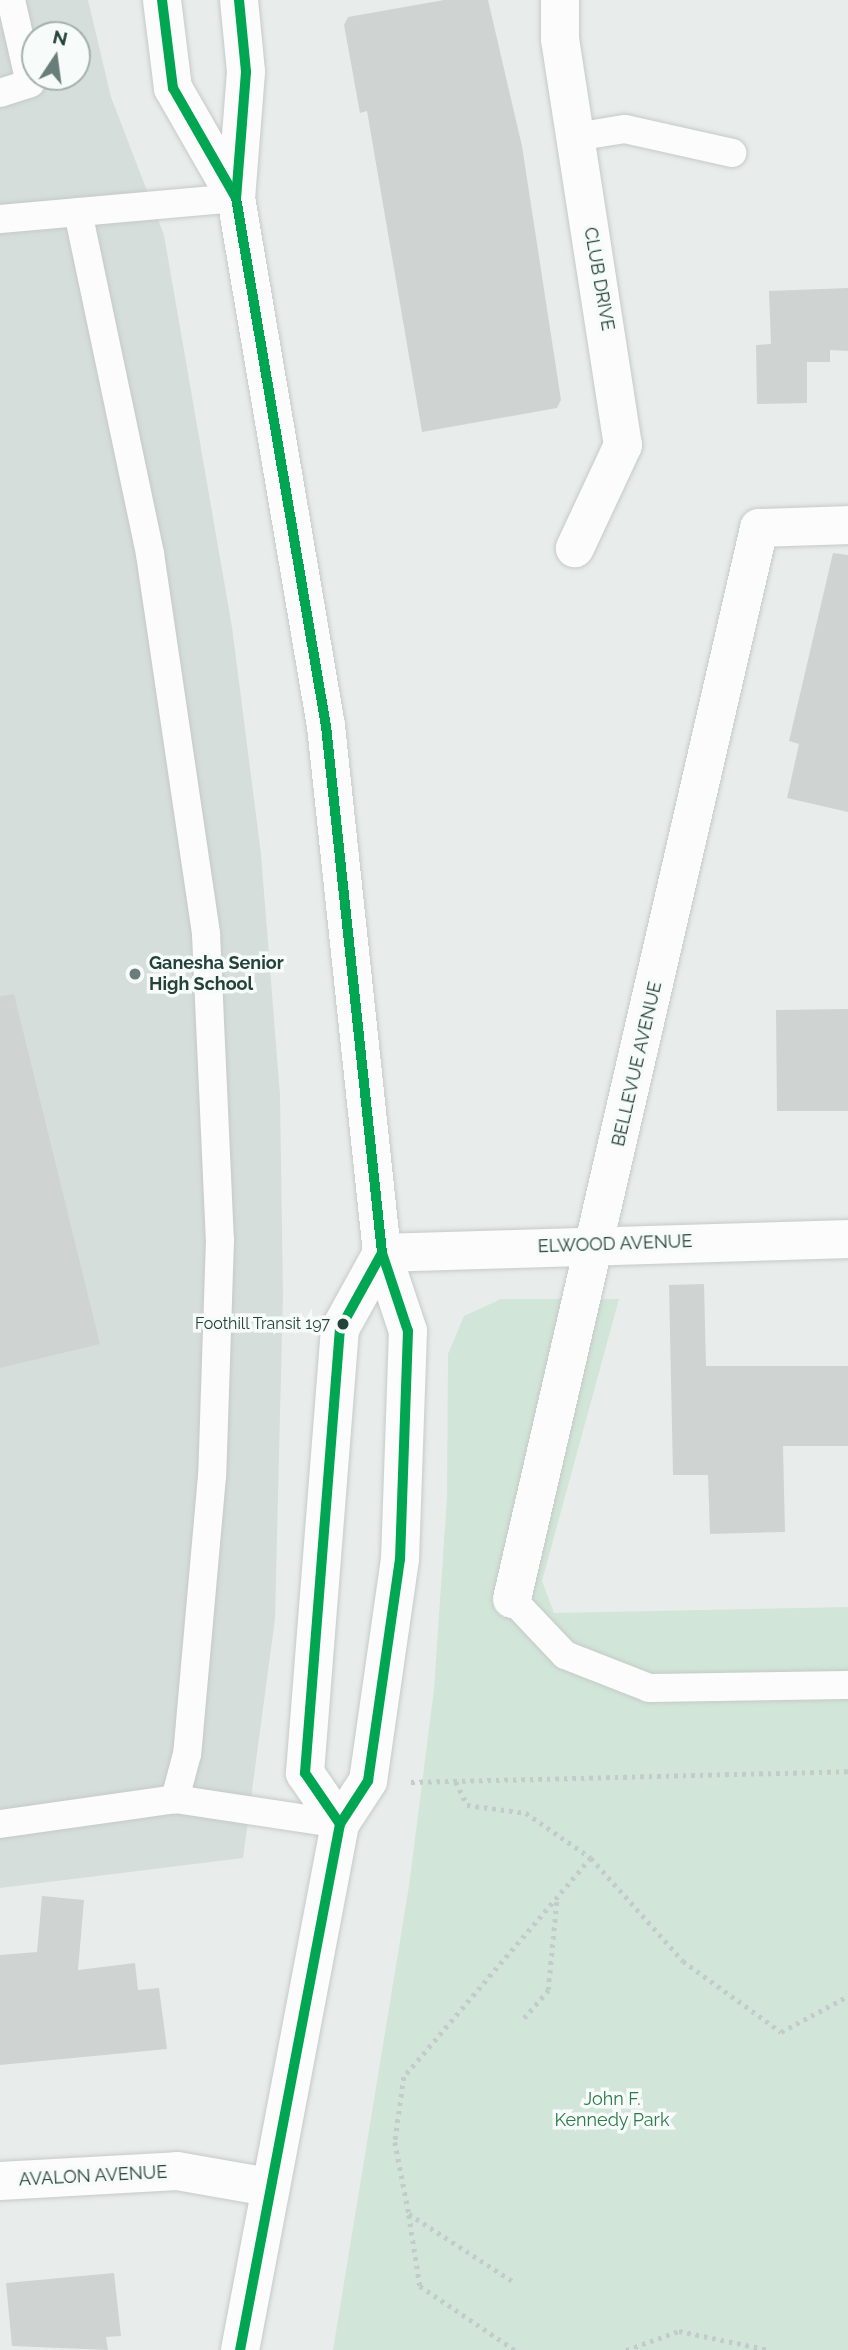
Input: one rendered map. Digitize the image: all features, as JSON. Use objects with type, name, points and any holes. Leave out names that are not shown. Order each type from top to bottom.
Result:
[{"type":"main road","points":[[162,0],[173,88],[236,198]]},
{"type":"main road","points":[[239,0],[246,72],[236,198],[326,726],[382,1253],[408,1331],[400,1559],[368,1781],[340,1824],[240,2350]]},
{"type":"main road","name":"CLUB DRIVE","points":[[560,0],[575,137],[622,444],[575,548]]},
{"type":"main road","name":"BELLEVUE AVENUE","points":[[512,1599],[597,1244],[758,528],[848,526]]},
{"type":"main road","name":"ELWOOD AVENUE","points":[[382,1253],[597,1244],[848,1239]]},
{"type":"main road","points":[[340,1824],[305,1773],[340,1329],[382,1253]]},
{"type":"main road","name":"AVALON AVENUE","points":[[0,2181],[177,2171],[269,2188]]},
{"type":"lane","points":[[0,93],[30,83],[10,0]]},
{"type":"lane","points":[[575,137],[625,130],[732,153]]},
{"type":"lane","points":[[0,219],[236,198]]},
{"type":"lane","points":[[78,212],[150,554],[206,934],[220,1240],[212,1476],[187,1754],[175,1799]]},
{"type":"lane","points":[[512,1599],[565,1655],[649,1688],[848,1685]]},
{"type":"lane","points":[[0,1824],[175,1799],[340,1824]]},
{"type":"path","points":[[368,1781],[456,1782],[848,1771]]},
{"type":"path","points":[[456,1782],[467,1805],[526,1813],[591,1858],[683,1961],[781,2032],[848,1996]]},
{"type":"path","points":[[515,2350],[420,2286],[395,2141],[404,2077],[591,1858]]},
{"type":"path","points":[[524,2018],[548,1990],[557,1895]]},
{"type":"path","points":[[409,2214],[512,2281]]},
{"type":"path","points":[[626,2350],[679,2330],[769,2350]]},
{"type":"shaded area","name":"Ganesha Senior High School","points":[[0,0],[88,0],[111,97],[164,235],[232,627],[261,854],[280,1095],[283,1294],[275,1619],[243,1858],[0,1888]]},
{"type":"green space","name":"John F. Kennedy Park","points":[[501,1299],[619,1299],[542,1581],[554,1613],[848,1607],[848,2350],[333,2350],[409,1886],[434,1689],[447,1497],[448,1354],[464,1316]]},
{"type":"building","points":[[444,0],[488,0],[522,146],[561,400],[557,408],[422,432],[367,111],[360,113],[344,25],[348,17]]},
{"type":"building","points":[[848,288],[848,351],[830,350],[830,362],[807,362],[807,403],[757,404],[756,345],[771,344],[769,291]]},
{"type":"building","points":[[833,553],[848,555],[848,812],[787,798],[799,744],[789,741]]},
{"type":"building","points":[[14,994],[100,1344],[0,1368],[0,996]]},
{"type":"building","points":[[848,1009],[848,1111],[777,1111],[776,1010]]},
{"type":"building","points":[[704,1284],[706,1366],[848,1366],[848,1446],[783,1446],[785,1532],[710,1534],[708,1475],[673,1475],[669,1285]]},
{"type":"building","points":[[42,1896],[84,1900],[78,1970],[135,1963],[138,1990],[159,1988],[167,2049],[0,2065],[0,1955],[37,1952]]},
{"type":"building","points":[[114,2273],[121,2336],[106,2337],[108,2350],[12,2346],[6,2283]]},
{"type":"transit line","name":"197","points":[[162,0],[173,88],[236,198]]},
{"type":"transit line","name":"197","points":[[239,0],[246,72],[236,198],[326,726],[382,1253],[408,1331],[400,1559],[368,1781],[340,1824],[240,2350]]},
{"type":"transit line","name":"197","points":[[340,1824],[305,1773],[340,1329],[382,1253]]},
{"type":"place","name":"Ganesha Senior High School","points":[[135,974]]},
{"type":"place","name":"Foothill Transit 197","points":[[343,1324]]}]
